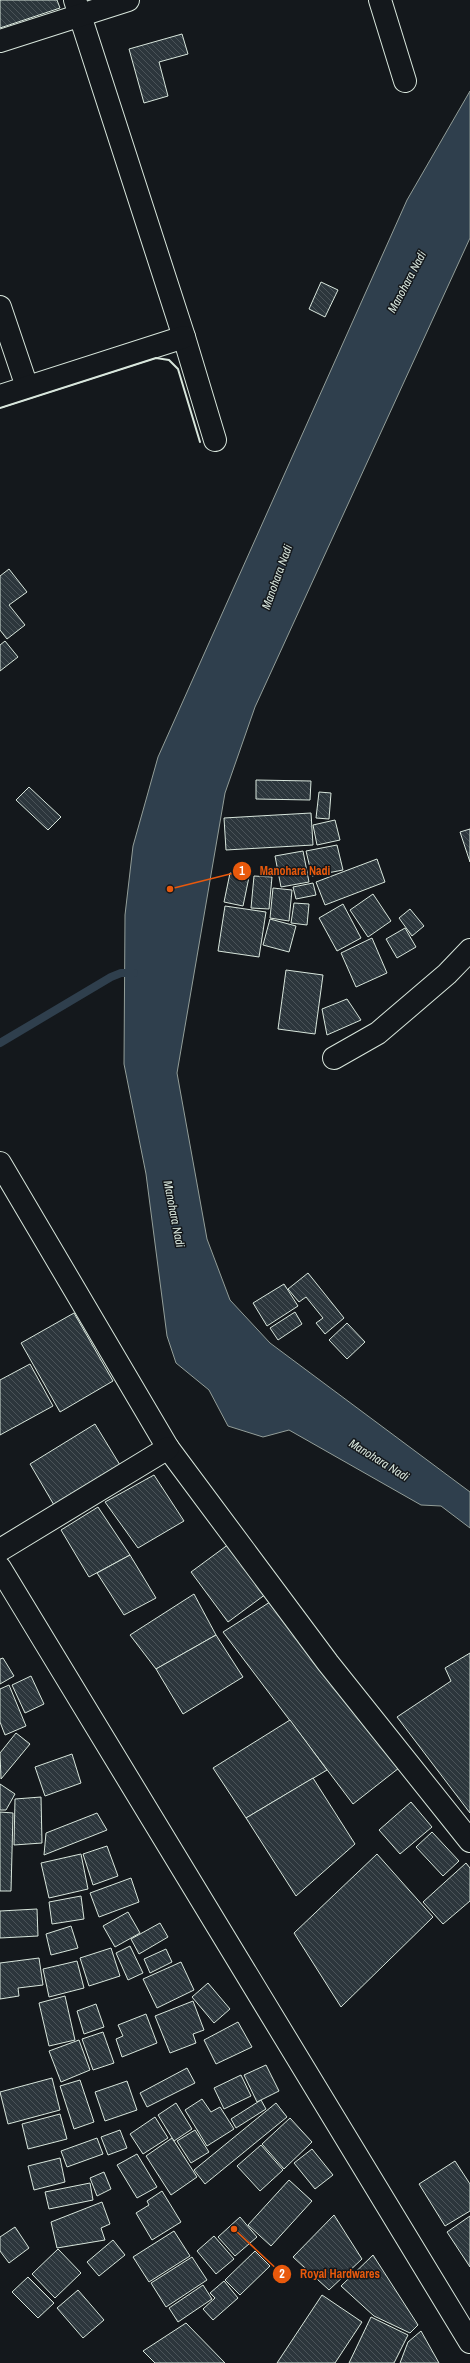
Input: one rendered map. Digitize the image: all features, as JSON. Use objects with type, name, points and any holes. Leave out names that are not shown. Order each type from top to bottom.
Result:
[{"type":"street","points":[[0,41],[78,7],[128,0]]},
{"type":"street","points":[[380,0],[405,81]]},
{"type":"street","points":[[78,7],[184,337],[215,440]]},
{"type":"street","points":[[0,307],[27,387]]},
{"type":"street","points":[[0,396],[184,337]]},
{"type":"street","points":[[334,1058],[378,1033],[447,974],[470,950]]},
{"type":"street","points":[[0,1163],[168,1448],[328,1663],[470,1841]]},
{"type":"street","points":[[0,1550],[168,1448]]},
{"type":"street","points":[[0,1568],[470,2342]]},
{"type":"water","points":[[470,91],[470,238],[255,707],[225,793],[177,1073],[207,1239],[230,1300],[270,1343],[470,1492],[470,1528],[441,1506],[421,1505],[289,1430],[263,1437],[228,1426],[209,1390],[176,1363],[167,1336],[146,1174],[124,1064],[125,915],[133,846],[158,757],[407,200]]},
{"type":"building","points":[[0,0],[57,0],[60,8],[0,28]]},
{"type":"building","points":[[182,34],[188,54],[159,62],[168,96],[144,103],[129,49]]},
{"type":"building","points":[[321,282],[338,290],[325,317],[309,309]]},
{"type":"building","points":[[9,569],[27,592],[9,605],[25,625],[7,639],[0,630],[0,576]]},
{"type":"building","points":[[5,641],[18,657],[0,671],[0,645]]},
{"type":"building","points":[[256,780],[311,781],[310,800],[256,799]]},
{"type":"building","points":[[29,787],[61,817],[48,830],[16,800]]},
{"type":"building","points":[[319,792],[331,793],[329,819],[316,818]]},
{"type":"building","points":[[311,813],[313,845],[226,850],[224,818]]},
{"type":"building","points":[[335,820],[340,840],[317,845],[313,825]]},
{"type":"building","points":[[470,829],[470,862],[460,832]]},
{"type":"building","points":[[337,845],[343,870],[312,876],[306,851]]},
{"type":"building","points":[[303,851],[309,882],[281,887],[275,856]]},
{"type":"building","points":[[377,859],[385,882],[325,905],[316,882]]},
{"type":"building","points":[[230,873],[249,877],[243,906],[224,902]]},
{"type":"building","points":[[254,876],[272,877],[269,909],[251,908]]},
{"type":"building","points":[[313,883],[316,895],[296,899],[293,887]]},
{"type":"building","points":[[273,888],[292,890],[289,921],[270,918]]},
{"type":"building","points":[[373,894],[391,921],[368,937],[350,910]]},
{"type":"building","points":[[294,903],[309,904],[307,925],[291,923]]},
{"type":"building","points":[[343,904],[361,938],[337,951],[319,918]]},
{"type":"building","points":[[225,906],[266,912],[259,957],[218,951]]},
{"type":"building","points":[[410,909],[424,926],[412,936],[399,918]]},
{"type":"building","points":[[270,919],[296,926],[289,952],[263,945]]},
{"type":"building","points":[[405,928],[416,947],[397,958],[386,939]]},
{"type":"building","points":[[372,938],[387,973],[356,987],[341,953]]},
{"type":"building","points":[[286,970],[323,975],[315,1034],[278,1029]]},
{"type":"building","points":[[347,999],[361,1020],[327,1035],[322,1009]]},
{"type":"building","points":[[308,1273],[344,1318],[325,1334],[316,1323],[323,1318],[306,1297],[299,1302],[288,1289]]},
{"type":"building","points":[[284,1284],[298,1306],[267,1326],[253,1303]]},
{"type":"building","points":[[295,1312],[302,1324],[278,1340],[270,1328]]},
{"type":"building","points":[[74,1313],[113,1381],[60,1412],[21,1343]]},
{"type":"building","points":[[347,1323],[365,1342],[347,1359],[329,1340]]},
{"type":"building","points":[[30,1364],[53,1406],[0,1435],[0,1380]]},
{"type":"building","points":[[95,1424],[120,1465],[54,1505],[30,1464]]},
{"type":"building","points":[[154,1475],[184,1521],[138,1548],[105,1502]]},
{"type":"building","points":[[98,1507],[130,1555],[89,1577],[61,1530]]},
{"type":"building","points":[[229,1544],[266,1594],[228,1622],[191,1572]]},
{"type":"building","points":[[130,1555],[156,1598],[124,1615],[97,1573]]},
{"type":"building","points":[[194,1594],[216,1635],[156,1669],[130,1635]]},
{"type":"building","points":[[270,1602],[399,1768],[353,1804],[223,1632]]},
{"type":"building","points":[[216,1635],[243,1677],[183,1714],[156,1669]]},
{"type":"building","points":[[470,1653],[470,1813],[397,1717],[451,1681],[445,1668]]},
{"type":"building","points":[[3,1658],[14,1676],[0,1684],[0,1659]]},
{"type":"building","points":[[31,1676],[44,1704],[25,1713],[12,1685]]},
{"type":"building","points":[[9,1685],[26,1726],[5,1735],[0,1722],[0,1689]]},
{"type":"building","points":[[290,1720],[327,1770],[246,1818],[213,1768]]},
{"type":"building","points":[[16,1733],[30,1744],[1,1779],[0,1753]]},
{"type":"building","points":[[72,1754],[81,1783],[45,1796],[35,1767]]},
{"type":"building","points":[[313,1778],[355,1844],[296,1896],[246,1818]]},
{"type":"building","points":[[0,1784],[15,1794],[6,1810],[0,1810]]},
{"type":"building","points":[[41,1797],[42,1843],[14,1845],[15,1799]]},
{"type":"building","points":[[411,1802],[432,1827],[400,1854],[379,1830]]},
{"type":"building","points":[[0,1812],[13,1813],[11,1891],[0,1891]]},
{"type":"building","points":[[97,1813],[107,1830],[44,1855],[46,1833]]},
{"type":"building","points":[[432,1832],[459,1861],[443,1876],[416,1847]]},
{"type":"building","points":[[107,1846],[118,1876],[93,1885],[83,1854]]},
{"type":"building","points":[[81,1854],[88,1889],[49,1898],[41,1863]]},
{"type":"building","points":[[377,1854],[433,1917],[341,2007],[294,1933]]},
{"type":"building","points":[[466,1863],[470,1868],[470,1901],[443,1924],[423,1902]]},
{"type":"building","points":[[131,1878],[139,1902],[99,1917],[90,1893]]},
{"type":"building","points":[[81,1896],[84,1919],[52,1924],[49,1902]]},
{"type":"building","points":[[37,1909],[38,1936],[0,1938],[0,1911]]},
{"type":"building","points":[[128,1912],[140,1933],[115,1947],[103,1926]]},
{"type":"building","points":[[160,1923],[168,1937],[139,1954],[131,1939]]},
{"type":"building","points":[[71,1926],[78,1948],[51,1955],[46,1934]]},
{"type":"building","points":[[130,1946],[143,1973],[128,1980],[116,1953]]},
{"type":"building","points":[[111,1948],[120,1976],[89,1986],[80,1958]]},
{"type":"building","points":[[166,1949],[172,1962],[150,1973],[144,1959]]},
{"type":"building","points":[[39,1958],[43,1985],[18,1988],[19,1996],[0,1999],[0,1963]]},
{"type":"building","points":[[77,1961],[84,1988],[49,1997],[43,1969]]},
{"type":"building","points":[[181,1962],[194,1990],[157,2008],[143,1979]]},
{"type":"building","points":[[208,1983],[230,2009],[214,2023],[192,1997]]},
{"type":"building","points":[[65,1996],[75,2040],[49,2046],[39,2003]]},
{"type":"building","points":[[193,2001],[204,2030],[193,2034],[196,2043],[170,2053],[155,2016]]},
{"type":"building","points":[[96,2004],[104,2027],[84,2034],[77,2011]]},
{"type":"building","points":[[146,2014],[157,2043],[122,2057],[116,2039],[123,2036],[118,2025]]},
{"type":"building","points":[[238,2022],[252,2047],[216,2064],[204,2040]]},
{"type":"building","points":[[103,2032],[114,2063],[93,2070],[82,2039]]},
{"type":"building","points":[[79,2040],[90,2070],[61,2082],[49,2051]]},
{"type":"building","points":[[266,2065],[279,2091],[257,2102],[244,2075]]},
{"type":"building","points":[[187,2068],[195,2083],[147,2107],[140,2093]]},
{"type":"building","points":[[241,2075],[251,2096],[224,2109],[214,2088]]},
{"type":"building","points":[[52,2078],[60,2110],[8,2124],[0,2092]]},
{"type":"building","points":[[80,2080],[94,2122],[74,2129],[60,2086]]},
{"type":"building","points":[[127,2081],[137,2110],[105,2121],[95,2092]]},
{"type":"building","points":[[202,2099],[211,2112],[220,2107],[234,2129],[207,2146],[185,2110]]},
{"type":"building","points":[[261,2100],[266,2109],[236,2128],[231,2119]]},
{"type":"building","points":[[176,2103],[192,2129],[174,2141],[158,2115]]},
{"type":"building","points":[[276,2103],[287,2117],[205,2184],[194,2170]]},
{"type":"building","points":[[60,2114],[67,2139],[28,2149],[22,2124]]},
{"type":"building","points":[[155,2117],[168,2138],[143,2154],[130,2134]]},
{"type":"building","points":[[290,2118],[312,2142],[284,2169],[262,2144]]},
{"type":"building","points":[[120,2130],[127,2148],[108,2155],[101,2137]]},
{"type":"building","points":[[195,2130],[209,2152],[191,2163],[177,2141]]},
{"type":"building","points":[[97,2138],[103,2154],[67,2167],[61,2151]]},
{"type":"building","points":[[172,2138],[197,2177],[171,2195],[146,2156]]},
{"type":"building","points":[[261,2145],[283,2170],[260,2191],[237,2166]]},
{"type":"building","points":[[312,2149],[333,2175],[315,2189],[294,2163]]},
{"type":"building","points":[[137,2154],[157,2187],[137,2198],[117,2165]]},
{"type":"building","points":[[60,2158],[65,2182],[34,2190],[28,2166]]},
{"type":"building","points":[[455,2161],[470,2184],[470,2211],[445,2226],[419,2184]]},
{"type":"building","points":[[104,2172],[111,2189],[97,2196],[90,2178]]},
{"type":"building","points":[[289,2180],[312,2201],[271,2246],[248,2225]]},
{"type":"building","points":[[90,2183],[93,2200],[49,2209],[45,2192]]},
{"type":"building","points":[[162,2191],[181,2222],[152,2240],[136,2213],[149,2205],[147,2201]]},
{"type":"building","points":[[102,2202],[110,2224],[101,2228],[105,2240],[57,2248],[51,2222]]},
{"type":"building","points":[[334,2215],[362,2259],[329,2290],[293,2257]]},
{"type":"building","points":[[470,2216],[470,2267],[447,2232]]},
{"type":"building","points":[[240,2217],[257,2237],[235,2256],[218,2237]]},
{"type":"building","points":[[15,2227],[29,2248],[9,2263],[0,2251],[0,2237]]},
{"type":"building","points":[[174,2231],[190,2256],[149,2282],[133,2257]]},
{"type":"building","points":[[214,2236],[234,2259],[216,2274],[197,2251]]},
{"type":"building","points":[[113,2240],[125,2255],[99,2276],[87,2262]]},
{"type":"building","points":[[58,2249],[81,2273],[55,2298],[32,2274]]},
{"type":"building","points":[[255,2251],[270,2266],[240,2295],[225,2280]]},
{"type":"building","points":[[373,2255],[418,2325],[410,2333],[374,2316],[341,2286]]},
{"type":"building","points":[[192,2257],[207,2280],[166,2307],[151,2283]]},
{"type":"building","points":[[28,2277],[54,2303],[38,2318],[12,2292]]},
{"type":"building","points":[[224,2281],[238,2298],[213,2320],[203,2309],[215,2298],[210,2293]]},
{"type":"building","points":[[203,2285],[212,2299],[178,2322],[169,2308]]},
{"type":"building","points":[[78,2290],[104,2320],[83,2338],[57,2308]]},
{"type":"building","points":[[322,2295],[362,2322],[335,2363],[277,2363]]},
{"type":"building","points":[[371,2317],[408,2335],[394,2363],[349,2363]]},
{"type":"building","points":[[186,2323],[225,2363],[155,2363],[143,2351]]},
{"type":"building","points":[[421,2331],[439,2363],[400,2363],[408,2342]]},
{"type":"waterway","points":[[0,1043],[111,977],[121,973],[134,973]]},
{"type":"wall","points":[[0,408],[156,358],[169,360],[178,369],[200,442]]},
{"type":"place","name":"Manohara Nadi","points":[[170,889]]},
{"type":"place","name":"Royal Hardwares","points":[[234,2229]]}]
